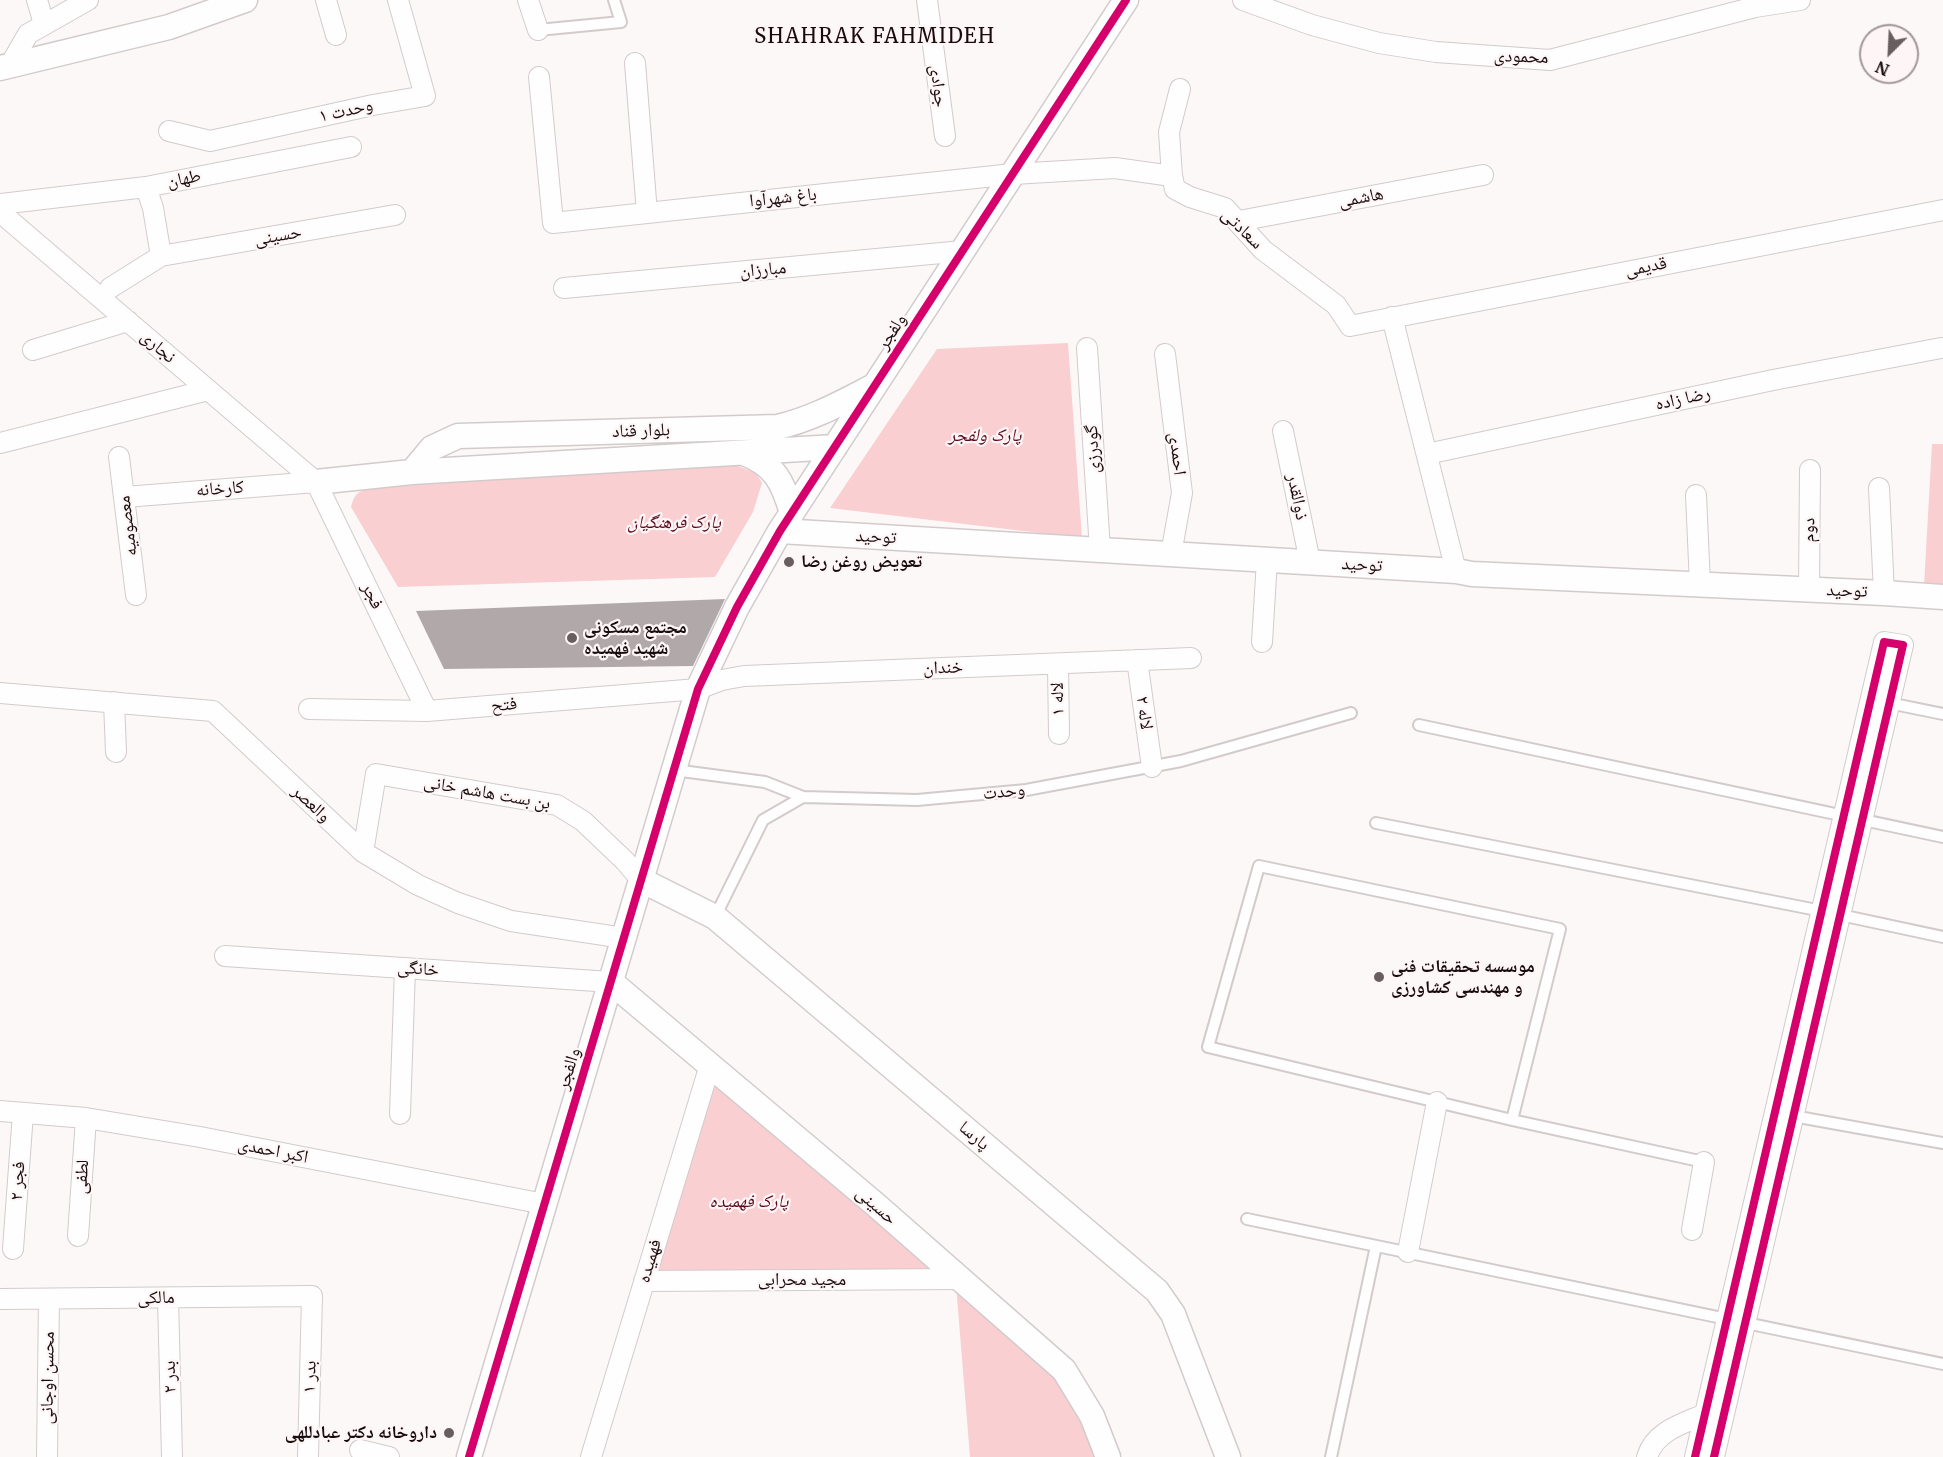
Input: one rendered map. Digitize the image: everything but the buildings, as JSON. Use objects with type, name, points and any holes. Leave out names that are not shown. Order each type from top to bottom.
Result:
[{"type":"street","points":[[37,0],[44,24]]},
{"type":"street","points":[[4,67],[28,34],[88,0]]},
{"type":"street","points":[[4,67],[169,27],[245,0]]},
{"type":"street","points":[[326,0],[336,35]]},
{"type":"street","name":"وحدت ۱","points":[[169,131],[210,141],[373,105],[425,96],[398,0]]},
{"type":"street","points":[[528,0],[538,30]]},
{"type":"street","name":"جوادی","points":[[927,0],[945,136]]},
{"type":"street","name":"محمودی","points":[[1243,0],[1312,25],[1379,42],[1436,52],[1550,60],[1755,7],[1800,0]]},
{"type":"street","name":"ولفجر","points":[[698,689],[737,607],[786,522],[1123,1]]},
{"type":"street","points":[[635,63],[647,213]]},
{"type":"street","name":"باغ شهرآوا","points":[[539,77],[552,223],[1013,174],[1115,168],[1172,176]]},
{"type":"street","points":[[1172,176],[1169,132],[1179,89]]},
{"type":"street","name":"طهان","points":[[161,256],[153,208],[146,187],[351,147]]},
{"type":"street","name":"هاشمی","points":[[1239,221],[1483,175]]},
{"type":"street","name":"سعادتی","points":[[1172,176],[1175,189],[1190,197],[1225,208],[1263,250],[1336,305],[1350,326]]},
{"type":"street","points":[[0,204],[146,187]]},
{"type":"street","name":"قدیمی","points":[[1350,326],[1943,210]]},
{"type":"street","name":"نجاری","points":[[0,212],[316,482]]},
{"type":"street","name":"حسینی","points":[[161,256],[395,215]]},
{"type":"street","name":"مبارزان","points":[[564,288],[963,251]]},
{"type":"street","points":[[110,288],[161,256]]},
{"type":"street","points":[[1392,317],[1456,571]]},
{"type":"street","points":[[33,350],[128,321]]},
{"type":"street","name":"گودرزی","points":[[1087,348],[1100,550]]},
{"type":"street","name":"رضا زاده","points":[[1427,454],[1773,380],[1941,348]]},
{"type":"street","name":"احمدی","points":[[1165,354],[1182,493],[1171,554]]},
{"type":"street","name":"بلوار قناد","points":[[412,472],[432,448],[458,436],[778,427],[800,422],[819,414],[874,386]]},
{"type":"street","points":[[0,443],[208,390]]},
{"type":"street","name":"ذوالقدر","points":[[1283,431],[1310,562]]},
{"type":"street","name":"بلوار قناد","points":[[316,482],[412,472],[835,447]]},
{"type":"street","points":[[744,453],[760,459],[773,470],[787,494],[786,522]]},
{"type":"street","name":"معصومیه","points":[[119,457],[136,594]]},
{"type":"street","name":"دوم","points":[[1809,590],[1810,470]]},
{"type":"street","name":"کارخانه","points":[[125,497],[316,482]]},
{"type":"street","name":"فجر","points":[[316,482],[427,711]]},
{"type":"street","points":[[1879,488],[1884,592]]},
{"type":"street","points":[[1696,495],[1700,585]]},
{"type":"street","name":"توحید","points":[[786,522],[1100,550],[1456,571],[1472,574],[1884,592],[1943,597]]},
{"type":"street","points":[[1262,642],[1267,560]]},
{"type":"street","points":[[1714,1457],[1737,1321],[1853,818],[1884,642],[1903,645],[1889,703],[1853,818]]},
{"type":"street","name":"خندان","points":[[698,689],[722,680],[744,676],[1191,658]]},
{"type":"street","name":"لاله ۲","points":[[1137,660],[1152,767]]},
{"type":"street","name":"لاله ۱","points":[[1058,664],[1059,734]]},
{"type":"street","name":"فتح","points":[[309,709],[427,711],[698,689]]},
{"type":"street","name":"والفجر","points":[[469,1457],[698,689]]},
{"type":"street","name":"والعصر","points":[[0,693],[213,711],[242,741],[363,852],[418,885],[458,903],[511,921],[624,938]]},
{"type":"street","points":[[114,702],[116,752]]},
{"type":"street","name":"بن بست هاشم خانی","points":[[363,852],[376,774],[557,805],[583,822],[625,861],[641,880]]},
{"type":"street","name":"پارسا","points":[[641,880],[715,917],[1157,1291],[1173,1314],[1228,1457]]},
{"type":"street","points":[[1695,1457],[1705,1414],[1737,1321],[1793,1116],[1831,913]]},
{"type":"street","name":"خانگی","points":[[225,956],[611,982]]},
{"type":"street","points":[[400,1114],[405,968]]},
{"type":"street","name":"حسینی","points":[[611,982],[876,1205],[1064,1370],[1092,1416],[1108,1457]]},
{"type":"street","name":"فهمیده","points":[[591,1457],[710,1065]]},
{"type":"street","points":[[1408,1252],[1437,1102]]},
{"type":"street","name":"اکبر احمدی","points":[[0,1111],[86,1118],[200,1137],[544,1204]]},
{"type":"street","name":"فجر ۲","points":[[13,1249],[23,1113]]},
{"type":"street","name":"لطفی","points":[[78,1236],[86,1118]]},
{"type":"street","points":[[1692,1230],[1704,1162]]},
{"type":"street","name":"مجید محرابی","points":[[644,1281],[960,1279]]},
{"type":"street","name":"مالکی","points":[[0,1299],[312,1296]]},
{"type":"street","name":"بدر ۱","points":[[308,1457],[312,1296]]},
{"type":"street","name":"بدر ۲","points":[[168,1298],[172,1457]]},
{"type":"street","name":"محسن اوجانی","points":[[46,1457],[49,1299]]},
{"type":"street","points":[[1647,1457],[1650,1446],[1666,1431],[1705,1414]]},
{"type":"street","points":[[360,1450],[389,1457]]},
{"type":"lane","points":[[538,30],[621,22],[614,0]]},
{"type":"lane","points":[[1889,703],[1943,714]]},
{"type":"lane","name":"وحدت","points":[[803,796],[917,800],[1026,790],[1181,761],[1351,713]]},
{"type":"lane","points":[[1419,725],[1943,837]]},
{"type":"lane","points":[[674,770],[765,782],[803,796]]},
{"type":"lane","points":[[715,917],[763,819],[803,796]]},
{"type":"lane","points":[[1376,823],[1943,937]]},
{"type":"lane","points":[[1512,1120],[1560,929],[1259,866],[1208,1047],[1512,1120],[1704,1162]]},
{"type":"lane","points":[[1793,1116],[1943,1143]]},
{"type":"lane","points":[[1247,1219],[1943,1364]]},
{"type":"lane","points":[[1331,1457],[1376,1246]]},
{"type":"green space","name":"پارک ولفجر","points":[[1068,343],[1082,538],[830,508],[937,349]]},
{"type":"green space","points":[[1932,444],[1943,444],[1943,586],[1924,586]]},
{"type":"green space","name":"پارک فرهنگیان","points":[[733,464],[756,473],[762,483],[753,512],[715,577],[398,587],[351,507],[358,493],[372,488]]},
{"type":"green space","name":"پارک فهمیده","points":[[714,1082],[941,1272],[652,1272]]},
{"type":"green space","points":[[956,1285],[1060,1373],[1101,1457],[970,1457]]},
{"type":"cycle path","points":[[469,1457],[698,689],[737,607],[780,531],[1126,0]]},
{"type":"cycle path","points":[[1695,1457],[1884,642],[1903,645],[1714,1457]]},
{"type":"place","name":"تعویض روغن رضا","points":[[789,562]]},
{"type":"place","name":"مجتمع مسکونی شهید فهمیده","points":[[572,638]]},
{"type":"place","name":"موسسه تحقیقات فنی و مهندسی کشاورزی","points":[[1379,977]]},
{"type":"place","name":"داروخانه دکتر عبادللهی","points":[[449,1433]]},
{"type":"district","name":"SHAHRAK FAHMIDEH","points":[[875,37]]}]
